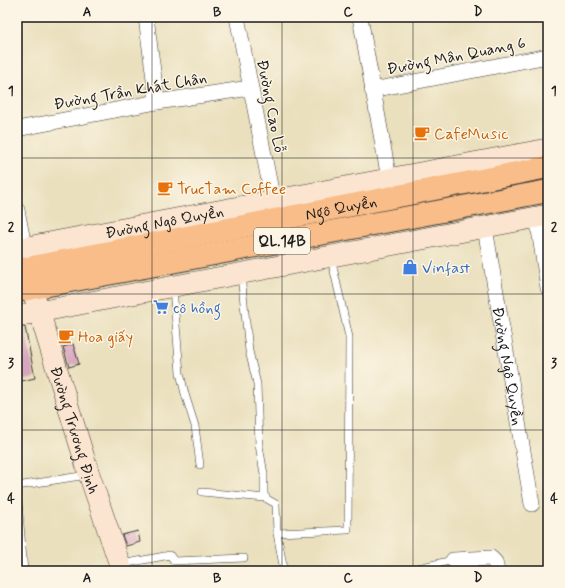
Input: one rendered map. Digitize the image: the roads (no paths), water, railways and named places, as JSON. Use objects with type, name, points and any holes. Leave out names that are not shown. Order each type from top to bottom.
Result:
[{"type":"highway","name":"Ngô Quyền","points":[[23,269],[548,167]]},
{"type":"highway","name":"Ngô Quyền","points":[[23,269],[548,191]]},
{"type":"street","points":[[146,17],[157,102]]},
{"type":"street","name":"Đường Cao Lỗ","points":[[237,17],[273,201]]},
{"type":"street","points":[[360,17],[389,179]]},
{"type":"street","name":"Đường Mân Quang 6","points":[[372,90],[548,56]]},
{"type":"street","name":"Đường Trần Khát Chân","points":[[17,129],[157,102],[250,88]]},
{"type":"street","name":"Đường Ngô Quyền","points":[[23,269],[273,201],[548,149]]},
{"type":"street","points":[[17,210],[23,269]]},
{"type":"street","points":[[17,316],[542,216],[548,288]]},
{"type":"street","name":"Đường Ngô Quyền","points":[[485,228],[532,504]]},
{"type":"street","name":"Đường Trương Định","points":[[23,269],[39,312],[89,474],[121,568]]},
{"type":"street","points":[[453,560],[491,558],[495,562],[497,571]]},
{"type":"lane","points":[[277,533],[348,530],[349,337],[331,256]]},
{"type":"lane","points":[[241,273],[249,351],[257,384],[258,445],[265,498]]},
{"type":"lane","points":[[172,286],[180,373],[195,426],[200,465]]},
{"type":"lane","points":[[17,486],[89,474]]},
{"type":"lane","points":[[17,490],[24,571]]},
{"type":"lane","points":[[202,492],[265,498],[276,504],[277,533],[284,571]]},
{"type":"lane","points":[[121,568],[170,555],[174,561],[244,558]]},
{"type":"lane","points":[[405,571],[453,560]]},
{"type":"place","name":"CafeMusic","points":[[422,133]]},
{"type":"place","name":"TrucTam Coffee","points":[[165,188]]},
{"type":"place","name":"Vinfast","points":[[410,267]]},
{"type":"place","name":"cô hồng","points":[[161,307]]},
{"type":"place","name":"Hoa giấy","points":[[66,336]]}]
